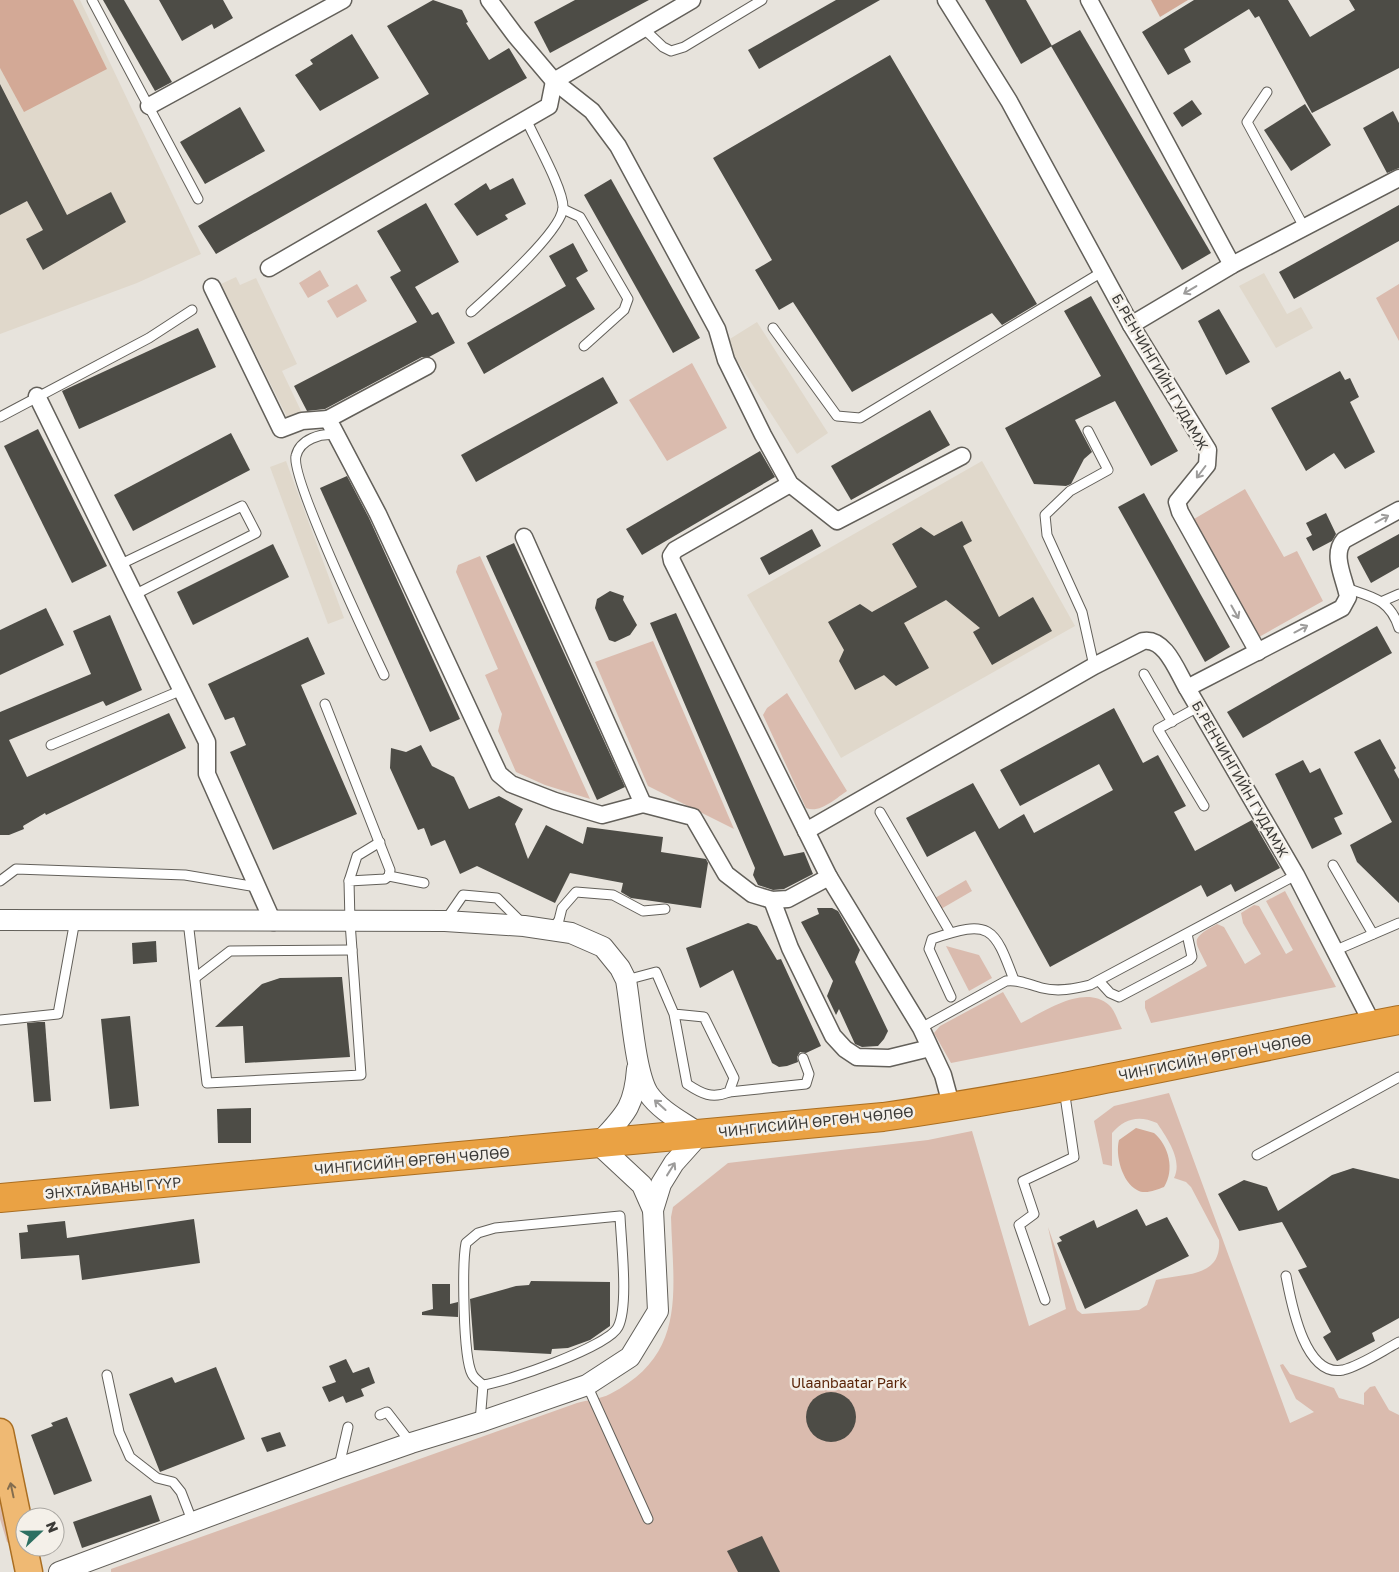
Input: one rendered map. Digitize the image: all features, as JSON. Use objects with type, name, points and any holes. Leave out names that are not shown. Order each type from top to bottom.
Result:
[{"type":"highway","name":"ЧИНГИСИЙН ӨРГӨН ЧӨЛӨӨ","points":[[226,1178],[883,1117],[952,1108],[1386,1022]]},
{"type":"highway","name":"ЭНХТАЙВАНЫ ГҮҮР","points":[[0,1198],[226,1178]]},
{"type":"main road","points":[[0,1432],[29,1572]]},
{"type":"street","points":[[149,106],[342,0]]},
{"type":"street","points":[[489,0],[554,80],[592,111],[618,146],[718,328],[726,360],[763,435],[790,484],[837,521],[962,456]]},
{"type":"street","points":[[269,268],[549,106],[554,80],[692,0]]},
{"type":"street","name":"Б.РЕНЧИНГИЙН ГУДАМЖ","points":[[946,0],[1009,101],[1131,325],[1208,450],[1207,465],[1177,502],[1180,512],[1258,652],[1187,688],[1296,876],[1334,951],[1386,1022]]},
{"type":"street","points":[[1089,0],[1232,264]]},
{"type":"street","points":[[1131,325],[1232,264],[1399,178]]},
{"type":"street","points":[[212,287],[281,429],[302,421],[328,419],[426,366]]},
{"type":"street","points":[[38,396],[207,742],[207,774],[273,922]]},
{"type":"street","points":[[328,419],[378,514],[499,774],[511,784],[602,814],[643,804],[693,818],[726,874],[752,894],[772,900],[788,899],[829,877]]},
{"type":"street","points":[[790,484],[675,550],[671,558],[829,877],[921,1028],[943,1075],[952,1108]]},
{"type":"street","points":[[1258,652],[1342,608],[1348,597],[1339,561],[1339,546],[1344,540],[1399,510]]},
{"type":"street","points":[[524,537],[643,804]]},
{"type":"street","points":[[806,831],[1135,644],[1150,640],[1161,645],[1187,688]]},
{"type":"street","points":[[772,900],[790,948],[833,1036],[845,1049],[857,1057],[889,1058],[930,1048]]},
{"type":"street","points":[[0,920],[445,922],[524,926],[571,933],[603,947],[620,968],[626,980],[638,1062],[648,1093],[661,1107],[700,1134],[674,1163],[661,1184],[654,1210],[658,1311],[630,1357],[587,1385],[339,1468],[59,1572]]},
{"type":"street","points":[[638,1062],[635,1094],[631,1105],[598,1144],[642,1185],[654,1210]]},
{"type":"lane","points":[[92,0],[198,199]]},
{"type":"lane","points":[[643,28],[671,51],[684,47],[762,0]]},
{"type":"lane","points":[[1267,92],[1247,122],[1304,227]]},
{"type":"lane","points":[[472,312],[516,271],[558,222],[563,209],[560,193],[526,119]]},
{"type":"lane","points":[[563,209],[580,217],[628,299],[624,310],[584,346]]},
{"type":"lane","points":[[773,328],[837,416],[860,418],[1102,272]]},
{"type":"lane","points":[[0,417],[149,338],[192,310]]},
{"type":"lane","points":[[1088,432],[1108,470],[1070,491],[1045,515],[1048,535],[1082,612],[1094,666]]},
{"type":"lane","points":[[336,435],[322,436],[303,444],[296,455],[298,474],[327,548],[384,675]]},
{"type":"lane","points":[[121,564],[242,506],[256,533],[136,594]]},
{"type":"lane","points":[[1346,588],[1383,601],[1396,619],[1399,628]]},
{"type":"lane","points":[[1383,601],[1398,596]]},
{"type":"lane","points":[[1144,674],[1172,722]]},
{"type":"lane","points":[[51,745],[182,690]]},
{"type":"lane","points":[[325,704],[380,842],[390,870],[389,876]]},
{"type":"lane","points":[[1198,707],[1158,729],[1204,806]]},
{"type":"lane","points":[[880,812],[950,932]]},
{"type":"lane","points":[[188,921],[207,1082],[360,1075],[349,881],[357,856],[380,842]]},
{"type":"lane","points":[[1333,865],[1373,934]]},
{"type":"lane","points":[[0,880],[16,869],[185,875],[258,887]]},
{"type":"lane","points":[[349,881],[385,879],[389,876],[424,883]]},
{"type":"lane","points":[[921,1028],[1001,983],[1014,980],[1060,990],[1080,988],[1098,981],[1296,876]]},
{"type":"lane","points":[[552,930],[559,920],[562,908],[576,892],[613,896],[643,911],[665,909]]},
{"type":"lane","points":[[445,922],[463,895],[497,898],[524,926]]},
{"type":"lane","points":[[0,1020],[58,1014],[74,920]]},
{"type":"lane","points":[[1334,951],[1399,923]]},
{"type":"lane","points":[[951,997],[928,949],[932,938],[950,932],[983,928],[994,934],[1003,950],[1014,980]]},
{"type":"lane","points":[[1098,981],[1110,993],[1119,997],[1132,992],[1192,957],[1187,934]]},
{"type":"lane","points":[[195,978],[230,951],[352,950]]},
{"type":"lane","points":[[626,980],[656,972],[674,1014],[687,1084],[703,1094],[718,1096],[729,1092],[806,1084],[809,1074],[802,1058]]},
{"type":"lane","points":[[674,1014],[704,1017],[724,1053],[734,1078],[729,1092]]},
{"type":"lane","points":[[1258,1155],[1399,1077]]},
{"type":"lane","points":[[1045,1300],[1019,1225],[1034,1214],[1023,1181],[1074,1157],[1064,1087]]},
{"type":"lane","points":[[620,1216],[623,1292],[622,1312],[618,1328],[605,1340],[572,1355],[499,1383],[483,1385],[472,1375],[467,1359],[463,1271],[466,1243],[478,1233],[494,1228],[620,1216]]},
{"type":"lane","points":[[1286,1276],[1296,1326],[1306,1345],[1322,1366],[1341,1370],[1399,1342]]},
{"type":"lane","points":[[107,1374],[119,1432],[130,1457],[157,1478],[173,1482],[181,1492],[193,1523]]},
{"type":"lane","points":[[480,1422],[483,1385]]},
{"type":"lane","points":[[587,1385],[648,1519]]},
{"type":"lane","points":[[380,1414],[387,1412],[411,1443]]},
{"type":"lane","points":[[339,1468],[348,1427]]},
{"type":"shaded area","points":[[0,0],[80,0],[201,254],[137,283],[0,334]]},
{"type":"shaded area","points":[[0,0],[73,0],[107,69],[24,112],[0,68]]},
{"type":"shaded area","points":[[1151,0],[1188,0],[1160,17]]},
{"type":"shaded area","points":[[1264,273],[1287,314],[1301,307],[1313,328],[1276,348],[1239,286]]},
{"type":"shaded area","points":[[236,277],[240,285],[256,278],[297,364],[282,371],[302,413],[288,419],[221,284]]},
{"type":"shaded area","points":[[757,322],[828,433],[797,454],[725,342]]},
{"type":"shaded area","points":[[286,461],[344,618],[328,624],[270,467]]},
{"type":"shaded area","points":[[982,461],[1075,626],[841,758],[747,595]]},
{"type":"shaded area","points":[[1136,1128],[1154,1133],[1167,1151],[1169,1158],[1169,1173],[1164,1187],[1150,1192],[1137,1190],[1127,1181],[1119,1160],[1119,1140]]},
{"type":"green space","points":[[320,270],[329,286],[308,298],[299,283]]},
{"type":"green space","points":[[357,284],[367,301],[337,318],[327,301]]},
{"type":"green space","points":[[1399,284],[1399,341],[1376,298]]},
{"type":"green space","points":[[692,363],[727,428],[667,461],[629,400]]},
{"type":"green space","points":[[1245,489],[1284,557],[1297,551],[1323,601],[1259,637],[1194,519]]},
{"type":"green space","points":[[480,556],[590,799],[545,785],[516,772],[498,731],[502,714],[485,675],[498,669],[456,572],[458,565]]},
{"type":"green space","points":[[653,641],[734,829],[648,786],[595,662]]},
{"type":"green space","points":[[787,693],[847,791],[817,809],[806,808],[763,715],[767,708]]},
{"type":"green space","points":[[966,880],[972,891],[941,909],[935,898]]},
{"type":"green space","points":[[1285,891],[1336,987],[1151,1023],[1145,1008],[1145,1001],[1207,966],[1197,946],[1197,941],[1198,937],[1217,924],[1224,927],[1245,964],[1261,954],[1243,923],[1241,913],[1254,905],[1259,906],[1286,954],[1293,950],[1266,901]]},
{"type":"green space","points":[[946,946],[979,955],[992,978],[969,991]]},
{"type":"green space","points":[[1003,992],[1021,1023],[1064,1002],[1088,997],[1099,999],[1109,1005],[1122,1029],[951,1063],[934,1033],[940,1026]]},
{"type":"green space","name":"Ulaanbaatar Park","points":[[1169,1093],[1290,1423],[1314,1412],[1296,1399],[1281,1368],[1280,1365],[1283,1364],[1290,1374],[1334,1388],[1339,1398],[1364,1405],[1364,1393],[1370,1387],[1375,1386],[1389,1410],[1399,1415],[1399,1572],[111,1572],[111,1569],[577,1403],[606,1396],[635,1378],[653,1360],[664,1340],[670,1318],[673,1295],[671,1217],[673,1207],[728,1163],[928,1140],[972,1131],[1029,1326],[1066,1309],[1048,1227],[1077,1310],[1082,1314],[1139,1310],[1147,1305],[1156,1280],[1198,1272],[1214,1262],[1218,1253],[1219,1240],[1191,1187],[1186,1182],[1174,1178],[1177,1164],[1173,1149],[1157,1123],[1144,1119],[1133,1119],[1117,1128],[1112,1133],[1112,1166],[1103,1164],[1094,1121],[1114,1106]]},
{"type":"green space","points":[[0,1490],[10,1544],[7,1542],[0,1519]]},
{"type":"building","points":[[103,0],[124,0],[172,82],[155,91]]},
{"type":"building","points":[[159,0],[223,0],[233,18],[214,29],[212,24],[182,41]]},
{"type":"building","points":[[433,0],[462,10],[468,22],[466,23],[489,60],[509,48],[527,78],[216,254],[198,226],[429,94],[387,26]]},
{"type":"building","points":[[575,0],[649,0],[550,53],[534,22]]},
{"type":"building","points":[[836,0],[880,0],[759,69],[748,50]]},
{"type":"building","points":[[985,0],[1026,0],[1052,46],[1021,64]]},
{"type":"building","points":[[1194,0],[1288,0],[1310,37],[1355,10],[1349,0],[1399,0],[1399,68],[1312,113],[1259,16],[1255,18],[1249,9],[1184,49],[1191,62],[1168,75],[1142,32]]},
{"type":"building","points":[[1080,30],[1211,253],[1182,270],[1051,46]]},
{"type":"building","points":[[352,34],[379,78],[320,111],[295,75],[313,64],[310,60]]},
{"type":"building","points":[[890,55],[1037,304],[1002,325],[992,313],[852,392],[793,302],[779,310],[755,270],[772,260],[713,158]]},
{"type":"building","points":[[0,84],[67,215],[111,192],[126,222],[43,270],[26,239],[43,230],[27,201],[0,215]]},
{"type":"building","points":[[1192,100],[1202,114],[1182,127],[1173,113]]},
{"type":"building","points":[[1305,104],[1331,145],[1291,171],[1264,130]]},
{"type":"building","points":[[240,107],[265,151],[205,184],[180,142]]},
{"type":"building","points":[[1393,111],[1399,123],[1399,168],[1387,173],[1363,128]]},
{"type":"building","points":[[513,178],[526,204],[505,215],[508,219],[477,236],[454,204],[486,183],[490,190]]},
{"type":"building","points":[[611,179],[700,338],[673,353],[584,195]]},
{"type":"building","points":[[426,203],[459,262],[415,287],[432,315],[438,312],[455,343],[429,357],[422,357],[325,409],[307,411],[294,386],[417,322],[390,277],[401,271],[377,231]]},
{"type":"building","points":[[1399,205],[1399,241],[1294,299],[1279,272]]},
{"type":"building","points":[[573,243],[588,271],[576,278],[595,309],[484,374],[467,343],[566,286],[549,256]]},
{"type":"building","points":[[1091,296],[1178,451],[1151,466],[1115,401],[1075,420],[1092,452],[1084,459],[1071,484],[1066,486],[1034,484],[1005,428],[1101,376],[1064,311]]},
{"type":"building","points":[[1219,309],[1250,362],[1226,375],[1198,321]]},
{"type":"building","points":[[198,328],[216,367],[79,429],[62,391]]},
{"type":"building","points":[[1340,371],[1345,380],[1350,378],[1359,397],[1350,402],[1375,452],[1345,469],[1334,453],[1306,471],[1271,408]]},
{"type":"building","points":[[603,377],[618,403],[476,482],[461,455]]},
{"type":"building","points":[[930,410],[950,445],[851,500],[831,466]]},
{"type":"building","points":[[38,429],[107,566],[72,583],[4,446]]},
{"type":"building","points":[[231,433],[250,470],[133,531],[114,495]]},
{"type":"building","points":[[760,451],[775,477],[642,555],[626,529]]},
{"type":"building","points":[[347,476],[369,518],[460,719],[430,732],[320,488]]},
{"type":"building","points":[[1144,493],[1230,647],[1205,662],[1118,507]]},
{"type":"building","points":[[1326,513],[1336,534],[1332,541],[1313,551],[1306,538],[1312,535],[1306,523]]},
{"type":"building","points":[[962,521],[972,541],[963,546],[999,617],[1033,597],[1052,631],[992,665],[973,632],[980,628],[946,600],[904,623],[929,668],[896,686],[884,675],[855,690],[839,661],[844,650],[828,622],[860,604],[872,612],[917,587],[892,544],[921,527],[934,536]]},
{"type":"building","points":[[812,529],[821,546],[769,575],[760,558]]},
{"type":"building","points":[[1399,534],[1399,567],[1371,583],[1357,557]]},
{"type":"building","points":[[514,543],[625,787],[597,800],[486,556]]},
{"type":"building","points":[[273,544],[289,577],[193,625],[177,592]]},
{"type":"building","points":[[610,591],[624,596],[623,600],[637,625],[630,635],[615,642],[609,640],[595,608],[597,599]]},
{"type":"building","points":[[46,608],[64,645],[0,675],[0,630]]},
{"type":"building","points":[[676,613],[784,856],[804,852],[813,874],[784,889],[773,890],[758,885],[753,875],[755,868],[650,623]]},
{"type":"building","points":[[110,615],[142,690],[106,706],[103,701],[9,740],[27,777],[169,713],[186,748],[46,815],[45,813],[23,826],[24,829],[9,835],[0,835],[0,712],[91,674],[73,631]]},
{"type":"building","points":[[1377,626],[1392,653],[1243,738],[1227,712]]},
{"type":"building","points":[[308,637],[325,674],[301,685],[357,814],[273,850],[230,752],[246,745],[234,717],[225,720],[208,684]]},
{"type":"building","points":[[1114,708],[1143,763],[1158,755],[1186,806],[1174,812],[1195,851],[1252,820],[1280,868],[1235,892],[1231,884],[1207,897],[1201,885],[1050,967],[975,831],[927,857],[906,818],[973,783],[999,829],[1024,814],[1034,833],[1113,790],[1099,764],[1020,806],[1000,770]]},
{"type":"building","points":[[1380,739],[1396,768],[1394,770],[1399,779],[1399,903],[1357,862],[1350,845],[1392,822],[1354,752]]},
{"type":"building","points":[[421,745],[432,766],[454,777],[469,809],[499,796],[523,809],[515,824],[528,859],[546,825],[583,844],[587,827],[663,837],[661,852],[706,859],[708,863],[701,908],[631,898],[621,892],[623,883],[570,873],[555,903],[477,866],[460,874],[445,840],[431,846],[424,828],[418,830],[390,768],[391,748],[406,752]]},
{"type":"building","points":[[1303,760],[1310,773],[1320,768],[1343,814],[1334,818],[1342,834],[1312,849],[1275,774]]},
{"type":"building","points":[[817,908],[832,908],[838,911],[860,950],[855,962],[888,1031],[878,1046],[862,1047],[855,1044],[839,1009],[836,1015],[827,996],[833,981],[801,922],[819,914]]},
{"type":"building","points":[[748,923],[757,926],[777,960],[781,959],[821,1046],[806,1053],[800,1052],[797,1057],[798,1062],[787,1066],[779,1067],[772,1063],[733,970],[700,988],[686,948]]},
{"type":"building","points":[[156,941],[157,962],[133,964],[132,943]]},
{"type":"building","points":[[342,977],[350,1057],[245,1063],[243,1026],[215,1027],[262,984],[280,978]]},
{"type":"building","points":[[130,1016],[139,1106],[110,1109],[101,1019]]},
{"type":"building","points":[[45,1022],[51,1101],[34,1102],[27,1023]]},
{"type":"building","points":[[251,1108],[251,1143],[218,1143],[217,1109]]},
{"type":"building","points":[[1353,1168],[1399,1179],[1399,1318],[1372,1333],[1375,1341],[1337,1361],[1323,1337],[1331,1332],[1298,1270],[1307,1267],[1282,1222],[1239,1231],[1218,1194],[1244,1180],[1267,1187],[1278,1211],[1332,1175]]},
{"type":"building","points":[[1137,1209],[1146,1226],[1167,1217],[1189,1256],[1085,1309],[1057,1243],[1062,1241],[1059,1237],[1094,1220],[1097,1228]]},
{"type":"building","points":[[194,1219],[200,1263],[82,1280],[79,1255],[21,1259],[19,1233],[28,1232],[27,1225],[65,1221],[67,1238]]},
{"type":"building","points":[[531,1281],[610,1282],[610,1326],[590,1340],[568,1348],[552,1349],[551,1354],[474,1350],[470,1299],[516,1286],[529,1285]]},
{"type":"building","points":[[432,1284],[450,1284],[450,1304],[458,1302],[458,1317],[422,1315],[422,1312],[433,1309]]},
{"type":"building","points":[[346,1359],[353,1373],[369,1367],[375,1383],[361,1389],[364,1396],[346,1403],[343,1396],[329,1402],[322,1387],[336,1382],[329,1366]]},
{"type":"building","points":[[216,1367],[245,1439],[160,1472],[129,1394],[172,1377],[175,1383]]},
{"type":"building","points":[[826,1392],[836,1392],[849,1399],[856,1412],[856,1422],[849,1435],[836,1442],[826,1442],[817,1438],[810,1431],[806,1422],[806,1412],[810,1403],[817,1396]]},
{"type":"building","points":[[67,1417],[92,1481],[54,1495],[31,1435],[53,1426],[51,1423]]},
{"type":"building","points":[[280,1432],[286,1446],[267,1452],[261,1438]]},
{"type":"building","points":[[151,1495],[160,1521],[82,1548],[73,1522]]},
{"type":"building","points":[[762,1536],[780,1572],[738,1572],[727,1551]]}]
